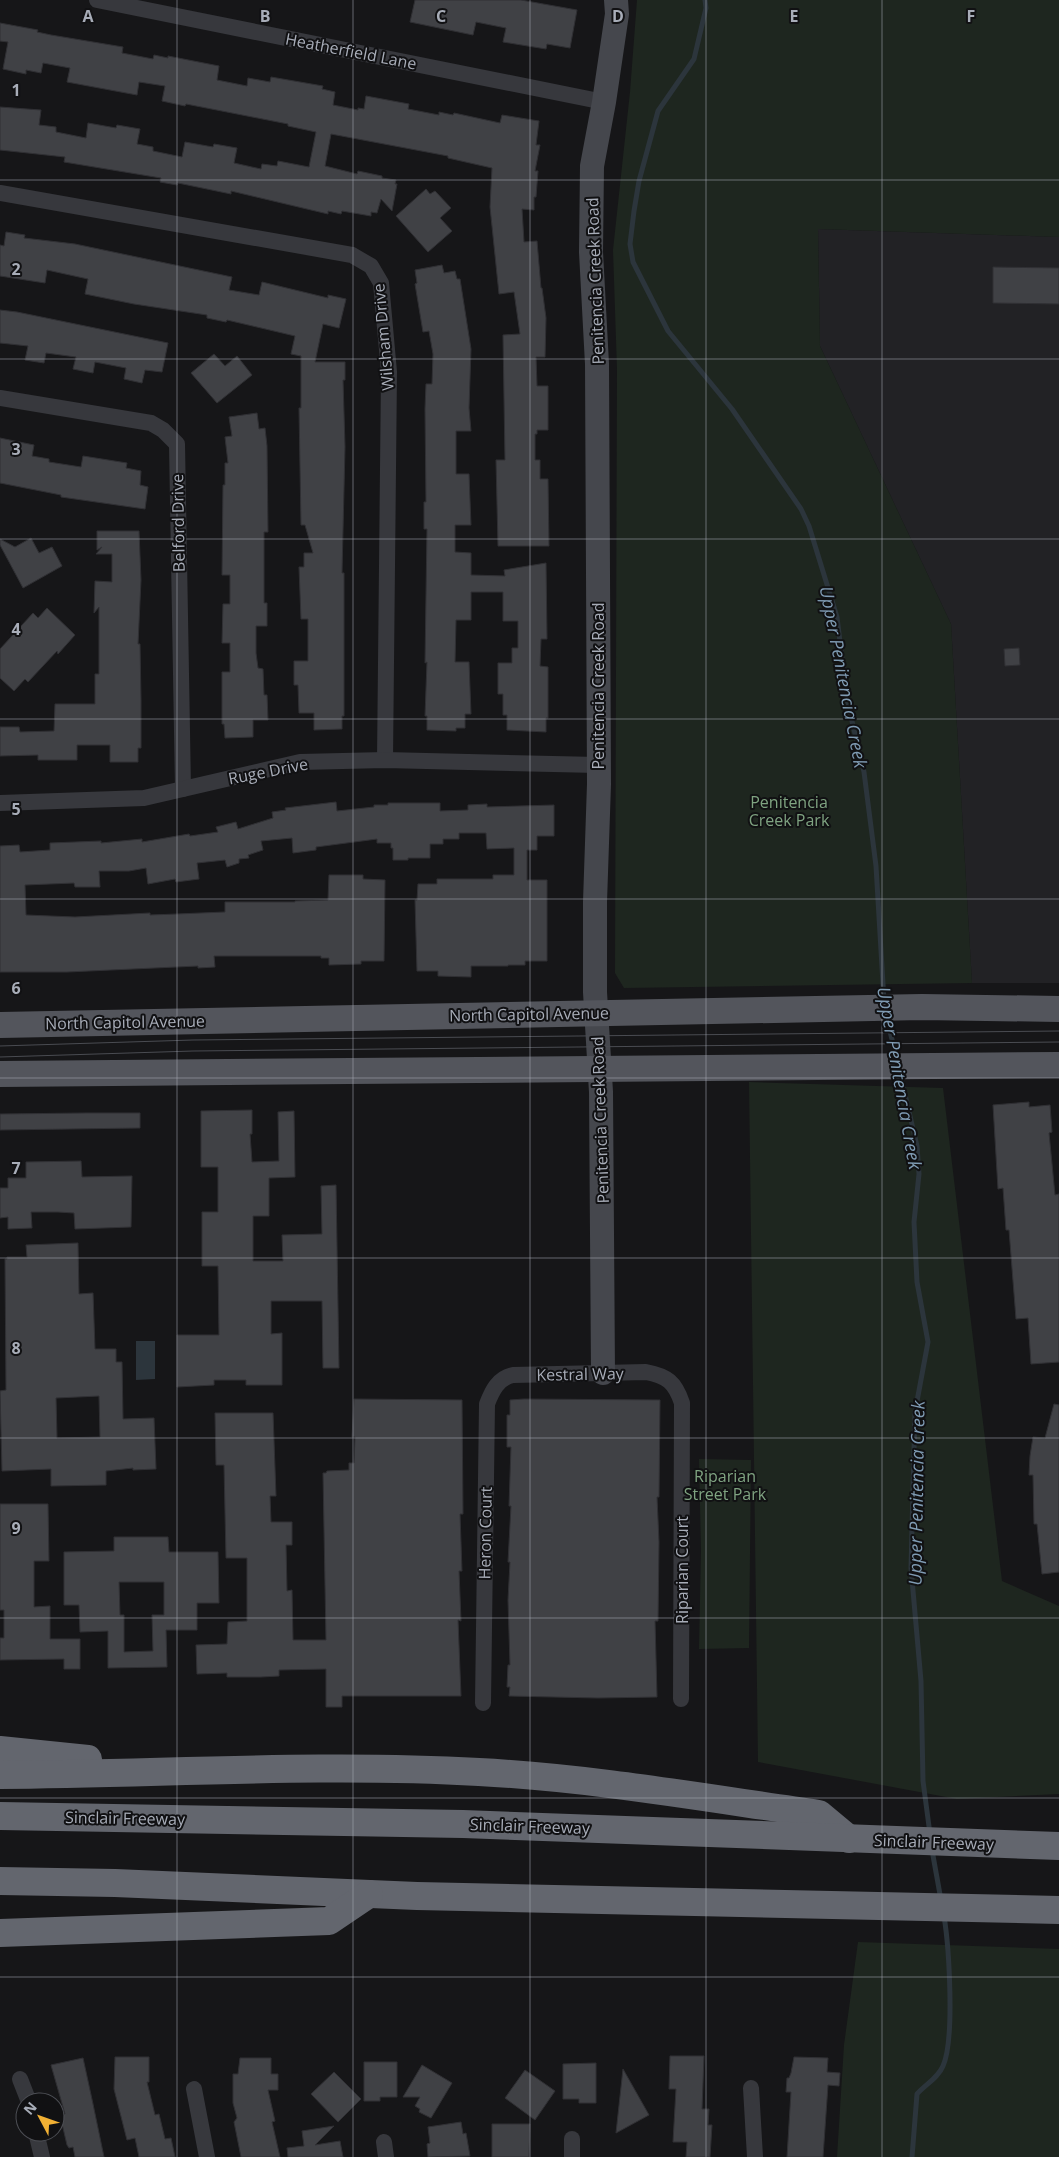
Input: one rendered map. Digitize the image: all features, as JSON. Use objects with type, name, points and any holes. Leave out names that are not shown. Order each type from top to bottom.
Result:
[{"type":"highway","points":[[0,1750],[206,1772]]},
{"type":"highway","points":[[0,1774],[396,1769],[570,1778],[819,1814],[862,1839]]},
{"type":"highway","name":"Sinclair Freeway","points":[[0,1816],[462,1824],[1059,1846]]},
{"type":"highway","points":[[0,1881],[115,1883],[370,1894],[1059,1910]]},
{"type":"highway","points":[[0,1933],[329,1921],[370,1894]]},
{"type":"highway","points":[[0,1923],[73,1931]]},
{"type":"main road","name":"North Capitol Avenue","points":[[0,1025],[922,1007],[1059,1008]]},
{"type":"main road","points":[[0,1074],[1059,1065]]},
{"type":"street","name":"Heatherfield Lane","points":[[97,0],[604,102]]},
{"type":"street","name":"Penitencia Creek Road","points":[[603,1373],[604,1258],[600,1069],[596,1014],[595,912],[598,765],[598,364],[591,252],[592,166],[617,14],[616,0]]},
{"type":"street","name":"Wilsham Drive","points":[[0,193],[352,255],[370,266],[381,283],[389,372],[385,760]]},
{"type":"street","name":"Belford Drive","points":[[0,398],[151,423],[163,430],[177,444],[183,789]]},
{"type":"street","name":"Ruge Drive","points":[[0,803],[144,798],[300,762],[385,760],[598,765]]},
{"type":"street","name":"Kestral Way","points":[[514,1375],[646,1372]]},
{"type":"street","name":"Riparian Court","points":[[646,1372],[662,1375],[671,1382],[678,1392],[682,1403],[681,1699]]},
{"type":"street","name":"Heron Court","points":[[483,1703],[487,1404],[491,1392],[499,1382],[514,1375]]},
{"type":"street","points":[[20,2079],[25,2092]]},
{"type":"street","points":[[751,2088],[755,2157]]},
{"type":"street","points":[[194,2089],[207,2157]]},
{"type":"street","points":[[572,2140],[572,2157]]},
{"type":"street","points":[[38,2142],[42,2157]]},
{"type":"shaded area","points":[[818,229],[1059,237],[1059,983],[972,983],[951,624],[820,346]]},
{"type":"shaded area","points":[[136,1341],[155,1341],[155,1379],[136,1380]]},
{"type":"green space","name":"Penitencia Creek Park","points":[[637,0],[1059,0],[1059,237],[818,229],[820,346],[951,624],[972,983],[624,988],[615,973],[617,369],[613,250],[630,92]]},
{"type":"green space","points":[[749,1082],[943,1088],[1002,1581],[1059,1606],[1059,1794],[957,1799],[758,1762]]},
{"type":"green space","name":"Riparian Street Park","points":[[699,1459],[751,1460],[749,1648],[699,1649],[701,1551]]},
{"type":"green space","points":[[858,1942],[1059,1949],[1059,2157],[837,2157],[844,2045]]},
{"type":"building","points":[[415,0],[521,0],[577,10],[570,48],[547,44],[546,49],[503,42],[506,28],[476,22],[473,35],[410,22]]},
{"type":"building","points":[[0,23],[38,30],[37,32],[51,35],[123,47],[122,53],[153,59],[154,55],[168,58],[168,56],[219,66],[217,80],[247,86],[248,78],[270,82],[271,77],[323,86],[322,89],[335,92],[333,105],[358,110],[358,108],[364,109],[366,96],[409,104],[408,109],[439,115],[439,112],[453,115],[454,113],[500,123],[502,115],[539,121],[536,145],[540,145],[535,171],[538,171],[534,210],[522,209],[524,242],[537,241],[546,318],[545,357],[536,357],[537,386],[548,386],[548,430],[537,430],[537,434],[535,434],[535,460],[540,460],[540,479],[548,479],[549,546],[498,546],[496,460],[505,460],[503,335],[520,334],[514,292],[499,294],[490,207],[492,168],[448,158],[448,156],[331,134],[325,166],[357,174],[358,171],[396,180],[395,184],[397,184],[392,211],[381,199],[377,213],[371,212],[371,216],[342,211],[341,214],[328,211],[328,214],[231,191],[231,194],[178,183],[177,185],[160,182],[161,178],[64,162],[65,157],[0,150],[0,107],[41,110],[39,125],[56,127],[56,132],[86,138],[88,123],[116,128],[117,125],[140,129],[137,144],[153,147],[153,151],[182,157],[185,142],[213,147],[214,144],[237,148],[234,163],[261,169],[262,164],[277,166],[278,161],[309,167],[316,132],[288,126],[288,124],[162,101],[165,86],[139,82],[137,95],[67,82],[70,68],[43,63],[41,73],[26,70],[26,74],[3,69],[8,42],[0,41]]},
{"type":"building","points":[[426,189],[430,194],[435,191],[451,208],[440,218],[452,231],[428,252],[396,216]]},
{"type":"building","points":[[6,232],[25,235],[24,238],[75,244],[232,277],[229,290],[259,295],[262,282],[328,298],[328,295],[346,299],[339,328],[323,324],[315,362],[345,362],[345,380],[343,380],[345,447],[342,573],[344,573],[344,716],[342,716],[342,729],[314,730],[314,713],[299,713],[298,685],[294,685],[294,661],[308,661],[308,619],[301,619],[299,567],[304,567],[304,553],[313,553],[305,525],[301,525],[299,408],[301,408],[301,356],[291,354],[295,336],[227,320],[226,322],[207,318],[207,315],[134,304],[85,294],[88,279],[47,270],[45,283],[0,276],[0,245],[4,246]]},
{"type":"building","points":[[442,265],[444,273],[455,271],[457,279],[460,279],[471,349],[469,408],[471,431],[456,431],[456,474],[469,474],[471,525],[455,525],[455,552],[471,553],[471,575],[505,576],[504,570],[546,563],[547,639],[541,639],[540,666],[548,667],[548,718],[546,718],[546,732],[507,730],[507,715],[503,715],[503,694],[498,694],[498,663],[512,663],[512,648],[518,648],[518,621],[503,621],[503,592],[471,592],[471,620],[456,620],[455,662],[469,662],[471,714],[465,714],[465,728],[456,728],[456,731],[427,730],[427,716],[425,716],[427,529],[424,529],[424,502],[426,502],[425,409],[426,384],[432,384],[433,354],[429,331],[423,332],[415,284],[417,283],[415,270]]},
{"type":"building","points":[[993,267],[1059,268],[1059,304],[993,303]]},
{"type":"building","points":[[0,310],[168,343],[162,372],[145,370],[142,383],[124,379],[126,368],[95,362],[93,373],[73,369],[76,357],[46,353],[44,363],[25,360],[28,346],[0,343]]},
{"type":"building","points":[[214,354],[225,366],[237,356],[252,375],[217,403],[191,373]]},
{"type":"building","points":[[257,413],[259,429],[265,428],[267,446],[268,532],[264,532],[264,603],[267,603],[267,626],[256,626],[256,653],[258,668],[263,669],[264,695],[267,695],[268,720],[253,720],[253,737],[225,738],[224,724],[222,724],[222,672],[230,672],[230,643],[222,643],[223,604],[230,604],[230,575],[222,575],[223,485],[225,485],[225,463],[228,463],[225,437],[232,436],[229,417]]},
{"type":"building","points":[[0,438],[34,445],[32,456],[49,459],[49,462],[81,467],[83,456],[127,463],[126,468],[141,471],[140,485],[148,487],[145,509],[61,497],[61,495],[0,483]]},
{"type":"building","points":[[97,531],[139,531],[141,580],[138,644],[140,644],[141,748],[138,748],[138,762],[110,762],[110,745],[77,745],[77,760],[38,760],[38,755],[0,756],[0,727],[19,727],[20,732],[54,731],[55,704],[95,704],[95,674],[99,674],[99,607],[94,613],[95,581],[112,582],[112,554],[96,554],[102,547],[97,550]]},
{"type":"building","points":[[31,538],[39,553],[52,547],[62,566],[23,588],[0,545],[0,539],[15,547]]},
{"type":"building","points":[[47,608],[75,635],[28,682],[25,679],[14,691],[0,678],[0,649],[33,613],[38,618]]},
{"type":"building","points":[[1019,648],[1020,665],[1005,666],[1004,649]]},
{"type":"building","points":[[336,802],[337,811],[374,807],[374,805],[388,805],[388,803],[440,803],[440,811],[468,810],[468,805],[487,804],[487,807],[554,805],[554,836],[537,836],[537,850],[527,850],[527,880],[547,880],[547,961],[525,961],[525,965],[471,966],[471,977],[438,976],[438,971],[417,971],[415,900],[417,900],[418,884],[437,884],[437,879],[493,879],[493,875],[514,875],[514,848],[487,849],[486,833],[459,833],[459,839],[443,839],[443,844],[430,844],[430,858],[393,860],[391,843],[377,843],[377,839],[316,847],[316,850],[293,853],[292,838],[261,841],[263,850],[248,855],[249,858],[239,859],[239,863],[227,867],[225,860],[197,863],[199,879],[176,882],[175,879],[148,884],[146,868],[129,871],[99,871],[100,887],[75,887],[74,883],[25,885],[26,915],[75,917],[150,913],[150,915],[225,912],[225,902],[328,900],[329,875],[363,875],[363,879],[385,880],[384,961],[361,961],[361,964],[329,965],[329,958],[321,958],[321,956],[214,956],[215,967],[198,968],[198,966],[67,972],[0,972],[0,846],[19,845],[20,852],[50,850],[50,843],[101,841],[101,843],[142,839],[142,842],[189,834],[190,836],[218,832],[216,827],[236,822],[238,829],[273,818],[272,812],[286,810],[285,808]]},
{"type":"building","points":[[1029,1102],[1029,1107],[1050,1105],[1052,1132],[1049,1133],[1055,1195],[1059,1194],[1059,1362],[1031,1364],[1028,1318],[1016,1319],[1009,1230],[1006,1230],[1003,1188],[998,1189],[993,1105]]},
{"type":"building","points":[[252,1110],[252,1134],[250,1134],[252,1162],[279,1161],[278,1112],[294,1111],[295,1177],[269,1178],[269,1216],[253,1216],[253,1261],[283,1261],[282,1235],[322,1234],[321,1186],[336,1185],[339,1368],[323,1368],[322,1301],[271,1301],[271,1334],[282,1333],[282,1385],[246,1385],[246,1380],[214,1380],[214,1385],[177,1387],[177,1335],[219,1335],[218,1266],[202,1266],[202,1212],[218,1212],[218,1167],[201,1167],[201,1111]]},
{"type":"building","points":[[140,1113],[140,1128],[0,1130],[0,1114]]},
{"type":"building","points":[[81,1161],[82,1177],[132,1176],[131,1227],[75,1229],[74,1213],[31,1212],[32,1228],[8,1229],[8,1217],[0,1218],[0,1188],[8,1188],[8,1178],[26,1178],[26,1162]]},
{"type":"building","points":[[78,1243],[79,1294],[93,1293],[95,1349],[116,1349],[116,1362],[122,1362],[123,1419],[154,1418],[156,1469],[133,1470],[133,1468],[106,1471],[106,1485],[51,1486],[51,1469],[2,1471],[0,1391],[6,1390],[5,1259],[7,1257],[27,1257],[26,1245]],"holes":[[[99,1396],[100,1437],[57,1438],[56,1398]]]},
{"type":"building","points":[[354,1399],[462,1400],[463,1514],[460,1514],[462,1571],[459,1571],[461,1621],[458,1620],[461,1696],[342,1696],[342,1707],[326,1707],[326,1669],[279,1670],[279,1676],[261,1677],[227,1677],[227,1673],[197,1674],[196,1645],[227,1644],[228,1622],[247,1621],[247,1558],[226,1558],[224,1465],[216,1465],[215,1413],[273,1413],[276,1496],[270,1496],[271,1522],[292,1522],[292,1545],[286,1545],[287,1591],[292,1590],[293,1640],[326,1640],[323,1473],[327,1471],[349,1470],[349,1463],[354,1463],[355,1437],[352,1437]]},
{"type":"building","points":[[510,1400],[660,1400],[659,1497],[657,1497],[659,1542],[658,1621],[655,1621],[657,1697],[509,1696],[510,1687],[507,1687],[508,1665],[510,1665],[508,1600],[510,1562],[508,1562],[511,1506],[509,1506],[511,1447],[507,1447],[507,1415],[510,1415]]},
{"type":"building","points":[[1054,1404],[1059,1405],[1059,1572],[1042,1574],[1037,1524],[1034,1524],[1033,1475],[1029,1475],[1030,1456],[1033,1437],[1045,1438]]},
{"type":"building","points":[[0,1504],[48,1504],[49,1561],[34,1561],[34,1607],[50,1606],[50,1639],[80,1639],[80,1669],[64,1669],[64,1659],[0,1660],[0,1638],[4,1638],[4,1610],[0,1610]]},
{"type":"building","points":[[114,1537],[168,1537],[169,1552],[218,1552],[219,1603],[197,1603],[197,1630],[166,1630],[167,1667],[108,1668],[108,1631],[80,1632],[79,1605],[64,1605],[64,1552],[114,1551]],"holes":[[[119,1582],[164,1582],[164,1615],[152,1615],[153,1651],[124,1652],[124,1615],[120,1615]]]},
{"type":"building","points":[[670,2056],[704,2056],[702,2109],[709,2109],[708,2125],[712,2125],[710,2157],[686,2157],[687,2142],[673,2142],[676,2089],[669,2089]]},
{"type":"building","points":[[115,2057],[149,2057],[149,2082],[147,2082],[155,2115],[159,2114],[165,2139],[171,2138],[175,2157],[139,2157],[135,2138],[127,2140],[114,2089]]},
{"type":"building","points":[[794,2057],[828,2058],[827,2072],[840,2073],[839,2086],[828,2085],[823,2157],[787,2157],[791,2092],[786,2092],[787,2078],[789,2078],[791,2073]]},
{"type":"building","points":[[83,2058],[104,2157],[75,2157],[73,2147],[69,2148],[67,2145],[65,2136],[65,2092],[59,2092],[51,2065]]},
{"type":"building","points":[[240,2058],[271,2058],[271,2074],[278,2074],[278,2090],[268,2090],[275,2121],[272,2122],[280,2157],[241,2157],[234,2122],[237,2118],[233,2103],[233,2074],[238,2074]]},
{"type":"building","points":[[364,2062],[397,2062],[397,2097],[380,2097],[380,2101],[364,2101]]},
{"type":"building","points":[[596,2063],[596,2103],[579,2103],[579,2099],[563,2099],[563,2064]]},
{"type":"building","points":[[422,2065],[452,2083],[431,2118],[419,2112],[420,2109],[415,2106],[420,2097],[403,2097]]},
{"type":"building","points":[[623,2069],[649,2115],[616,2133]]},
{"type":"building","points":[[525,2070],[555,2091],[535,2120],[505,2098]]},
{"type":"building","points":[[334,2072],[361,2099],[338,2122],[311,2094]]},
{"type":"building","points":[[461,2122],[463,2134],[466,2133],[470,2156],[428,2157],[427,2144],[430,2143],[428,2127]]},
{"type":"building","points":[[492,2124],[530,2124],[529,2157],[492,2157]]},
{"type":"building","points":[[334,2126],[315,2145],[340,2141],[343,2157],[288,2157],[287,2148],[304,2146],[302,2131]]},
{"type":"waterway","name":"Upper Penitencia Creek","points":[[705,0],[706,8],[694,59],[658,111],[639,181],[634,211],[630,244],[633,262],[668,331],[732,409],[801,509],[809,526],[837,617],[847,700],[864,772],[876,866],[884,1001]]},
{"type":"waterway","name":"Upper Penitencia Creek","points":[[886,1015],[897,1060]]},
{"type":"waterway","name":"Upper Penitencia Creek","points":[[900,1073],[917,1146],[919,1174],[914,1222],[917,1282],[928,1342],[915,1412],[911,1568],[921,1681],[923,1781],[930,1834]]},
{"type":"waterway","name":"Upper Penitencia Creek","points":[[932,1850],[941,1900]]},
{"type":"waterway","name":"Upper Penitencia Creek","points":[[912,2157],[917,2094],[938,2074],[947,2053],[950,1992],[944,1916]]},
{"type":"tram line","points":[[0,1046],[193,1040],[1059,1031]]},
{"type":"tram line","points":[[0,1057],[193,1051],[1059,1042]]}]
